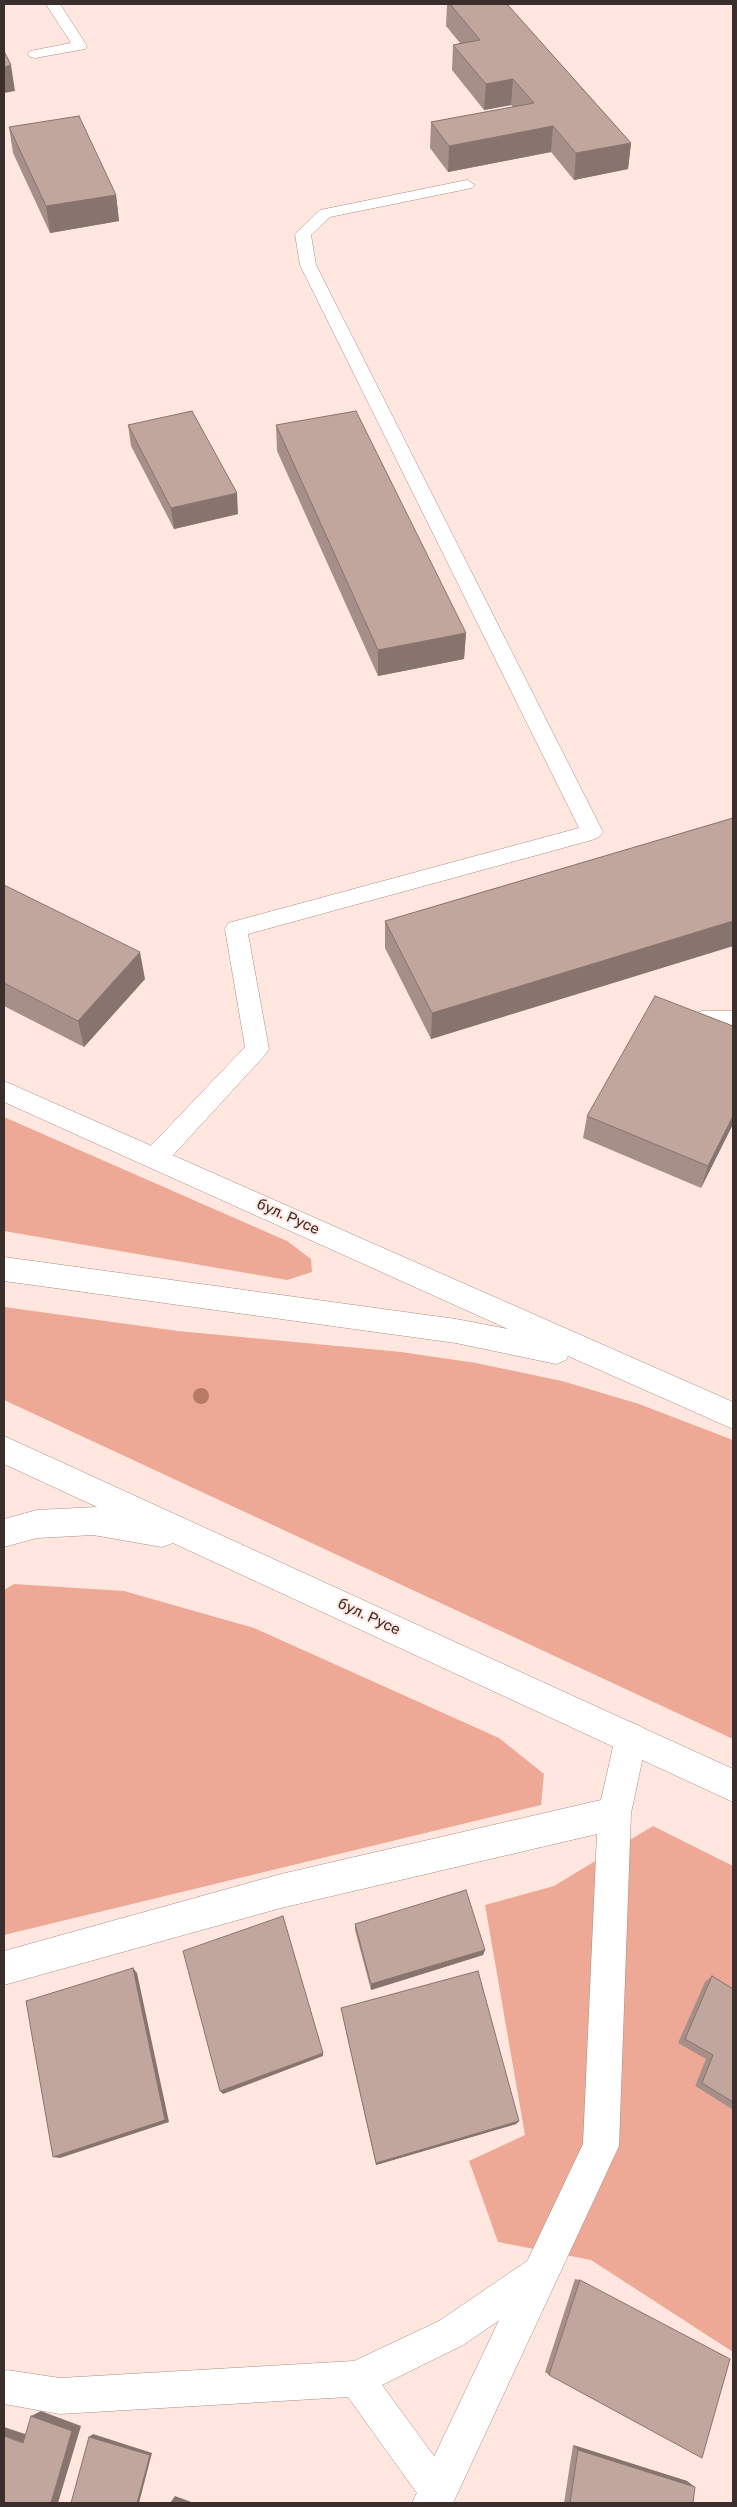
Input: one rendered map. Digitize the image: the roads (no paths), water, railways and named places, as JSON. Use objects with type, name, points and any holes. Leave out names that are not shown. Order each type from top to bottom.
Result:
[{"type":"main road","name":"бул. Русе","points":[[4,1091],[733,1416]]},
{"type":"main road","name":"бул. Русе","points":[[4,1269],[456,1331],[531,1345],[627,1370]]},
{"type":"main road","name":"бул. Русе","points":[[4,1450],[733,1786]]},
{"type":"main road","points":[[4,1533],[37,1524],[92,1521],[202,1541]]},
{"type":"main road","points":[[435,2497],[601,2146],[614,1813],[630,1738]]},
{"type":"main road","points":[[4,1968],[281,1892],[614,1813]]},
{"type":"lane","points":[[35,54],[80,46],[53,4]]},
{"type":"lane","points":[[156,1158],[257,1050],[236,929],[592,832],[317,282],[307,257],[303,234],[325,213],[467,185]]},
{"type":"lane","points":[[702,1020],[733,1020]]},
{"type":"lane","points":[[6,2388],[60,2396],[356,2379],[451,2333],[542,2271]]},
{"type":"lane","points":[[356,2379],[435,2497]]}]
